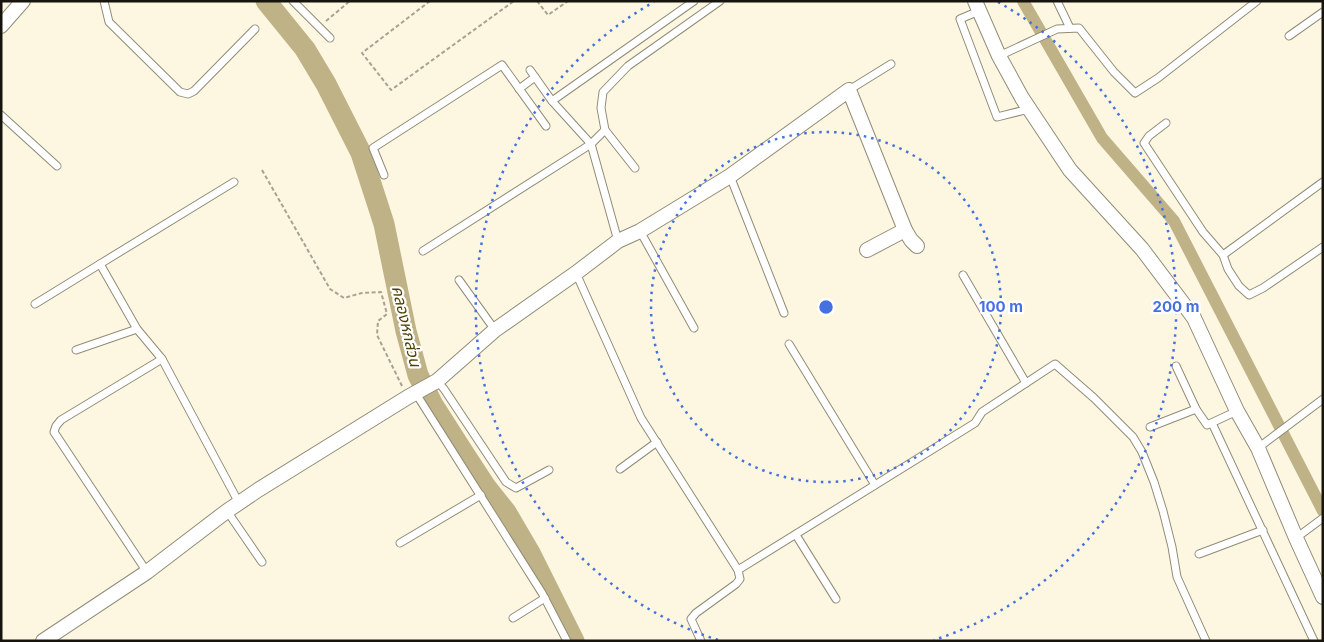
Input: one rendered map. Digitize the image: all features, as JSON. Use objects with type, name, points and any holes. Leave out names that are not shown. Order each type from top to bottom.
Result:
[{"type":"street","points":[[1,26],[24,1]]},
{"type":"street","points":[[977,6],[999,56],[1030,109],[1070,170],[1142,249],[1194,318],[1237,411],[1264,444],[1296,538],[1323,597]]},
{"type":"street","points":[[43,641],[147,572],[233,507],[436,381],[495,330],[618,241],[640,231],[730,176],[849,90],[905,230],[910,240],[916,246]]},
{"type":"street","points":[[867,250],[905,230]]},
{"type":"lane","points":[[104,1],[109,22],[180,92],[188,94],[255,29]]},
{"type":"lane","points":[[293,1],[330,38]]},
{"type":"lane","points":[[552,101],[694,1]]},
{"type":"lane","points":[[635,168],[605,130],[601,108],[603,92],[628,66],[720,1]]},
{"type":"lane","points":[[1057,1],[1070,28]]},
{"type":"lane","points":[[999,56],[1057,29],[1079,28],[1114,72],[1135,92],[1158,78],[1257,1]]},
{"type":"lane","points":[[977,6],[960,19],[997,117],[1030,109]]},
{"type":"lane","points":[[1289,36],[1323,12]]},
{"type":"lane","points":[[849,90],[891,64]]},
{"type":"lane","points":[[384,175],[373,148],[502,65],[546,126]]},
{"type":"lane","points":[[530,70],[552,101],[591,144],[618,241]]},
{"type":"lane","points":[[519,89],[535,77]]},
{"type":"lane","points":[[1,115],[57,166]]},
{"type":"lane","points":[[1166,123],[1149,136],[1144,143],[1203,232],[1223,255],[1228,269],[1239,286],[1249,294],[1263,288],[1323,247]]},
{"type":"lane","points":[[423,250],[591,144],[605,130]]},
{"type":"lane","points":[[730,176],[784,313]]},
{"type":"lane","points":[[35,304],[234,182]]},
{"type":"lane","points":[[1223,255],[1323,182]]},
{"type":"lane","points":[[640,231],[694,328]]},
{"type":"lane","points":[[100,264],[137,329],[162,359],[233,507],[262,562]]},
{"type":"lane","points":[[576,273],[642,418],[738,570],[740,579],[736,584],[696,613],[691,619],[702,641]]},
{"type":"lane","points":[[963,275],[1026,383]]},
{"type":"lane","points":[[459,280],[495,330]]},
{"type":"lane","points":[[76,350],[137,329]]},
{"type":"lane","points":[[789,344],[876,485]]},
{"type":"lane","points":[[147,572],[54,432],[61,420],[162,359]]},
{"type":"lane","points":[[738,570],[975,423],[982,412],[1055,364],[1094,398],[1133,437],[1142,452],[1154,482],[1172,546],[1177,577],[1206,641]]},
{"type":"lane","points":[[1176,366],[1196,409],[1207,425],[1237,411]]},
{"type":"lane","points":[[436,381],[449,396],[506,482],[516,488],[549,470]]},
{"type":"lane","points":[[414,393],[481,495],[545,598],[567,641]]},
{"type":"lane","points":[[1264,444],[1323,400]]},
{"type":"lane","points":[[1150,427],[1196,409]]},
{"type":"lane","points":[[1212,422],[1314,641]]},
{"type":"lane","points":[[620,469],[657,442]]},
{"type":"lane","points":[[400,543],[481,495]]},
{"type":"lane","points":[[1296,538],[1323,518]]},
{"type":"lane","points":[[1199,554],[1263,530]]},
{"type":"lane","points":[[796,535],[836,599]]},
{"type":"lane","points":[[512,618],[545,598]]},
{"type":"path","points":[[319,27],[350,1]]},
{"type":"path","points":[[430,1],[362,53],[390,90],[514,1]]},
{"type":"path","points":[[537,1],[548,15],[568,1]]},
{"type":"path","points":[[262,170],[330,289],[344,298],[362,293],[381,292],[386,314],[378,321],[376,336],[414,393]]},
{"type":"waterway","name":"คลองหกส่วน","points":[[266,1],[305,49],[326,84],[361,153],[384,224],[406,331],[418,375],[433,405],[463,452],[486,487],[506,512],[530,553],[574,641]]},
{"type":"waterway","points":[[1023,1],[1102,138],[1174,221],[1323,511]]}]
